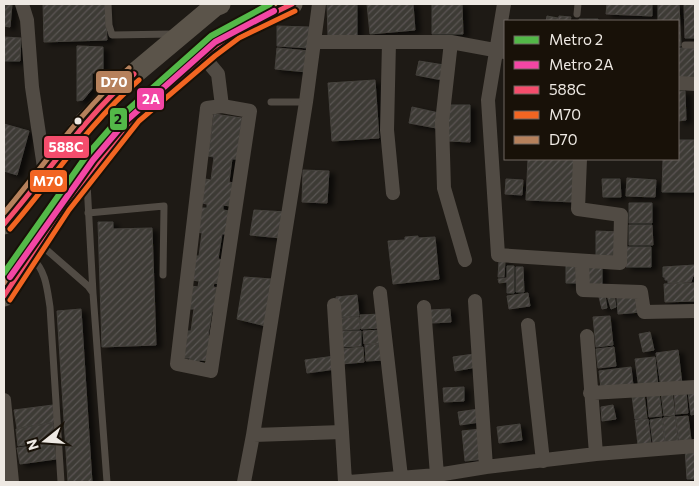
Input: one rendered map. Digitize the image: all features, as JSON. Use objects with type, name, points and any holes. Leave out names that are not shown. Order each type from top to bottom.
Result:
[{"type":"main road","points":[[4,224],[84,124],[116,89],[215,6],[220,4]]},
{"type":"main road","points":[[4,296],[63,206],[87,178],[134,116],[203,56],[235,32],[292,4]]},
{"type":"street","points":[[22,4],[27,20],[32,87],[45,174]]},
{"type":"street","points":[[244,482],[254,435],[306,102],[319,4]]},
{"type":"street","points":[[504,4],[501,51],[488,100],[498,255],[620,263],[621,216],[578,209],[580,160]]},
{"type":"street","points":[[314,42],[452,42],[501,51]]},
{"type":"street","points":[[389,42],[387,130],[393,194]]},
{"type":"street","points":[[452,42],[442,122],[444,188],[465,260]]},
{"type":"street","points":[[203,56],[218,74],[222,106]]},
{"type":"street","points":[[679,83],[695,84]]},
{"type":"street","points":[[222,106],[250,111],[211,370],[177,364],[207,108],[222,106]]},
{"type":"street","points":[[582,262],[583,290],[641,292],[644,312],[695,311]]},
{"type":"street","points":[[380,293],[401,477]]},
{"type":"street","points":[[475,301],[486,467]]},
{"type":"street","points":[[334,306],[345,482]]},
{"type":"street","points":[[424,307],[437,475]]},
{"type":"street","points":[[528,325],[543,461]]},
{"type":"street","points":[[587,336],[596,454]]},
{"type":"street","points":[[590,393],[695,387]]},
{"type":"street","points":[[4,400],[12,482]]},
{"type":"street","points":[[254,435],[342,432]]},
{"type":"street","points":[[349,482],[437,475],[486,467],[596,454],[695,446]]},
{"type":"lane","points":[[108,4],[112,35],[181,34]]},
{"type":"lane","points":[[577,14],[578,4]]},
{"type":"lane","points":[[685,45],[695,45]]},
{"type":"lane","points":[[271,102],[306,102]]},
{"type":"lane","points":[[87,178],[93,293],[107,482]]},
{"type":"lane","points":[[88,213],[164,206],[163,275]]},
{"type":"lane","points":[[34,250],[88,286],[93,293]]},
{"type":"lane","points":[[34,250],[50,307],[61,482]]},
{"type":"building","points":[[4,4],[12,4],[10,27],[4,26]]},
{"type":"building","points":[[43,4],[105,4],[107,40],[44,42]]},
{"type":"building","points":[[327,4],[357,4],[357,36],[328,36]]},
{"type":"building","points":[[367,4],[413,4],[415,30],[370,34]]},
{"type":"building","points":[[432,4],[462,4],[463,34],[432,34]]},
{"type":"building","points":[[607,4],[652,4],[652,16],[606,14]]},
{"type":"building","points":[[658,4],[679,4],[681,46],[679,46],[679,20],[658,20]]},
{"type":"building","points":[[684,4],[695,4],[695,38],[685,38]]},
{"type":"building","points":[[547,16],[558,18],[558,20],[546,20]]},
{"type":"building","points":[[559,16],[571,17],[570,20],[558,20]]},
{"type":"building","points":[[579,19],[598,19],[598,20]]},
{"type":"building","points":[[277,26],[309,27],[309,48],[277,46]]},
{"type":"building","points":[[4,37],[21,38],[20,61],[4,61]]},
{"type":"building","points":[[77,46],[103,47],[103,73],[92,73],[92,89],[83,100],[77,101]]},
{"type":"building","points":[[277,48],[309,51],[307,72],[275,69]]},
{"type":"building","points":[[679,48],[695,48],[695,81],[679,80]]},
{"type":"building","points":[[419,61],[444,65],[442,80],[416,75]]},
{"type":"building","points":[[375,80],[379,138],[332,141],[328,83]]},
{"type":"building","points":[[679,91],[685,91],[686,120],[679,121]]},
{"type":"building","points":[[448,105],[470,105],[470,142],[448,141]]},
{"type":"building","points":[[412,107],[439,113],[436,128],[409,123]]},
{"type":"building","points":[[214,114],[242,118],[237,159],[232,159],[229,182],[233,183],[230,206],[223,205],[223,210],[229,211],[226,234],[222,234],[218,259],[223,260],[220,284],[214,283],[213,287],[219,288],[216,312],[212,311],[208,336],[213,337],[209,361],[199,360],[199,363],[189,361],[190,358],[183,358],[187,331],[191,331],[194,309],[188,309],[191,286],[198,287],[199,281],[192,280],[195,256],[199,256],[202,233],[198,232],[201,208],[207,208],[207,204],[202,203],[205,179],[211,180],[214,157],[208,156]]},
{"type":"building","points":[[4,124],[29,131],[17,175],[4,171]]},
{"type":"building","points":[[679,140],[695,140],[695,192],[662,192],[663,160],[679,160]]},
{"type":"building","points":[[528,160],[576,160],[574,202],[526,200]]},
{"type":"building","points":[[303,170],[329,171],[327,203],[302,202]]},
{"type":"building","points":[[627,178],[656,180],[655,197],[626,196]]},
{"type":"building","points":[[506,179],[523,180],[522,195],[505,194]]},
{"type":"building","points":[[602,179],[620,179],[621,197],[603,197]]},
{"type":"building","points":[[629,203],[652,203],[652,223],[629,223]]},
{"type":"building","points":[[254,210],[286,212],[281,238],[250,235]]},
{"type":"building","points":[[98,222],[113,222],[113,229],[152,228],[156,345],[102,347]]},
{"type":"building","points":[[629,225],[652,225],[653,245],[629,245]]},
{"type":"building","points":[[596,231],[619,232],[619,256],[596,256]]},
{"type":"building","points":[[418,236],[418,238],[435,237],[439,279],[393,284],[388,241],[405,240],[405,237]]},
{"type":"building","points":[[626,247],[651,247],[651,267],[626,267]]},
{"type":"building","points":[[499,261],[505,261],[504,277],[498,277]]},
{"type":"building","points":[[566,264],[576,264],[577,283],[566,283]]},
{"type":"building","points":[[695,265],[695,276],[693,276],[691,282],[668,283],[668,280],[665,280],[665,277],[663,277],[663,267]]},
{"type":"building","points":[[507,266],[514,266],[514,293],[507,293],[507,282],[499,283],[498,279],[507,278]]},
{"type":"building","points":[[588,266],[602,266],[602,287],[587,286]]},
{"type":"building","points":[[516,267],[523,267],[524,292],[516,292]]},
{"type":"building","points":[[244,277],[272,279],[266,326],[237,319]]},
{"type":"building","points":[[695,283],[695,301],[665,302],[664,284]]},
{"type":"building","points":[[528,293],[530,306],[509,309],[507,296]]},
{"type":"building","points":[[614,294],[616,307],[611,309],[607,295]]},
{"type":"building","points":[[357,295],[359,316],[338,317],[336,297]]},
{"type":"building","points":[[605,295],[607,308],[602,309],[599,297]]},
{"type":"building","points":[[640,296],[641,312],[618,314],[617,298]]},
{"type":"building","points":[[81,309],[92,482],[68,482],[57,311]]},
{"type":"building","points":[[450,309],[451,322],[431,323],[430,310]]},
{"type":"building","points":[[381,314],[382,328],[361,329],[360,315]]},
{"type":"building","points":[[610,316],[613,345],[596,347],[593,317]]},
{"type":"building","points":[[359,317],[360,329],[340,330],[339,318]]},
{"type":"building","points":[[383,330],[384,343],[364,344],[363,331]]},
{"type":"building","points":[[339,331],[361,331],[361,346],[340,347]]},
{"type":"building","points":[[650,332],[654,350],[643,352],[639,334]]},
{"type":"building","points":[[384,344],[385,360],[366,361],[365,345]]},
{"type":"building","points":[[363,347],[364,362],[341,364],[340,349]]},
{"type":"building","points":[[614,347],[616,366],[598,368],[596,349]]},
{"type":"building","points":[[678,350],[682,384],[661,387],[656,353]]},
{"type":"building","points":[[474,354],[477,367],[455,371],[453,357]]},
{"type":"building","points":[[335,356],[336,369],[307,373],[305,360]]},
{"type":"building","points":[[655,357],[658,387],[639,389],[635,359]]},
{"type":"building","points":[[631,367],[633,385],[601,388],[599,371]]},
{"type":"building","points":[[464,387],[464,401],[444,402],[443,388]]},
{"type":"building","points":[[672,391],[675,415],[664,416],[661,392]]},
{"type":"building","points":[[686,391],[688,413],[676,414],[674,392]]},
{"type":"building","points":[[695,391],[695,414],[691,415],[688,392]]},
{"type":"building","points":[[659,392],[662,416],[649,417],[647,394]]},
{"type":"building","points":[[644,394],[647,418],[635,419],[632,396]]},
{"type":"building","points":[[53,405],[55,422],[17,428],[14,410]]},
{"type":"building","points":[[613,405],[616,419],[602,421],[601,407]]},
{"type":"building","points":[[479,409],[480,422],[460,425],[458,412]]},
{"type":"building","points":[[675,416],[678,441],[665,442],[663,418]]},
{"type":"building","points":[[688,416],[691,440],[679,441],[676,417]]},
{"type":"building","points":[[662,418],[665,442],[653,444],[650,420]]},
{"type":"building","points":[[648,419],[651,444],[638,445],[635,420]]},
{"type":"building","points":[[53,423],[56,440],[18,446],[16,429]]},
{"type":"building","points":[[520,424],[522,440],[499,443],[497,427]]},
{"type":"building","points":[[482,429],[485,459],[465,461],[462,431]]},
{"type":"building","points":[[54,443],[56,459],[20,464],[17,448]]},
{"type":"building","points":[[685,448],[695,448],[695,479],[687,479]]},
{"type":"metro line","name":"2","points":[[4,273],[87,155],[121,116],[211,36],[270,4]]},
{"type":"metro line","name":"2A","points":[[10,277],[93,160],[126,121],[215,42],[274,11]]},
{"type":"transit line","name":"D70","points":[[4,283],[57,201],[129,111],[206,44],[231,26],[275,4]]},
{"type":"transit line","name":"588C","points":[[4,296],[63,206],[134,116],[210,50],[235,32],[292,4]]},
{"type":"transit line","name":"M70","points":[[10,300],[69,210],[139,121],[239,38],[295,11]]},
{"type":"transit line","name":"D70","points":[[4,213],[79,120],[129,68]]},
{"type":"transit line","name":"588C","points":[[4,224],[82,128],[134,74]]},
{"type":"transit line","name":"M70","points":[[10,229],[104,114],[139,80]]}]
